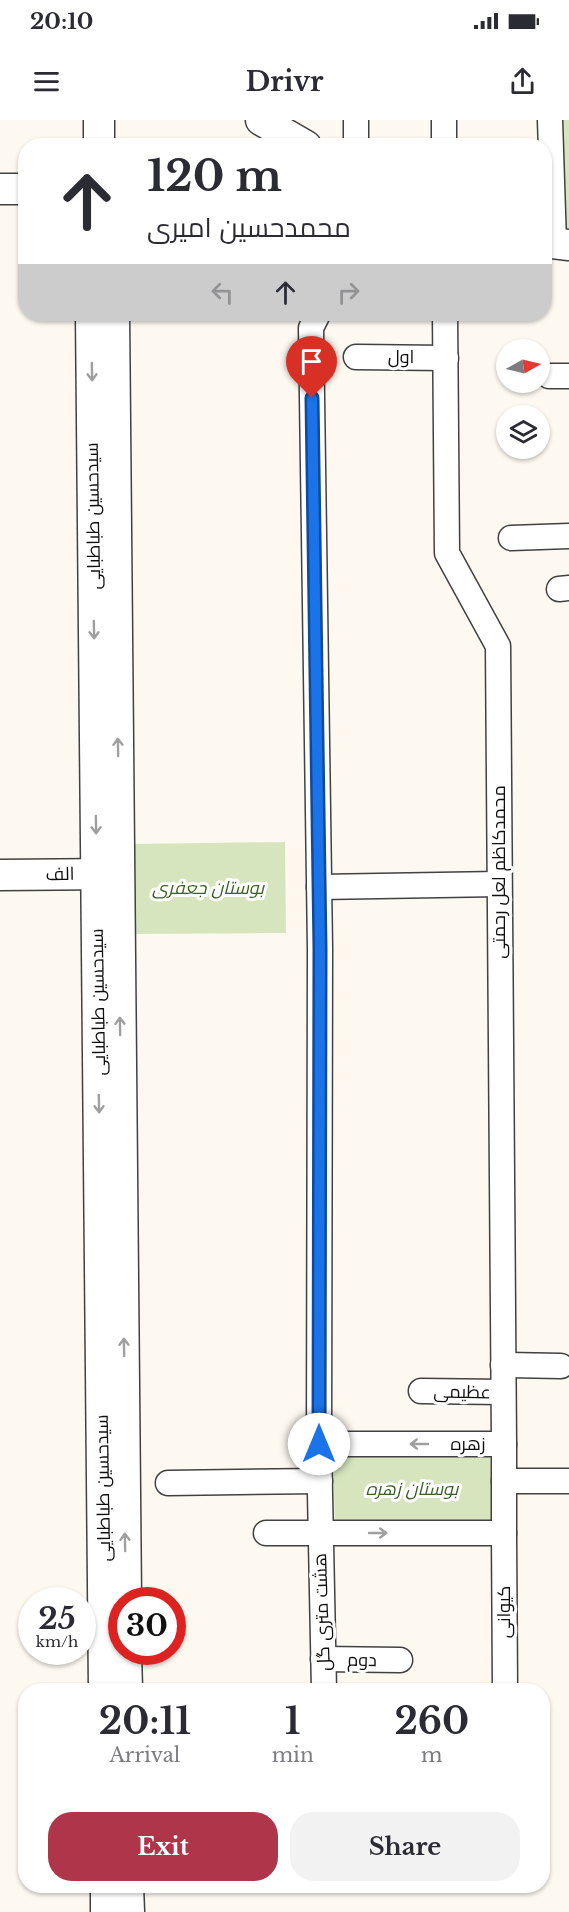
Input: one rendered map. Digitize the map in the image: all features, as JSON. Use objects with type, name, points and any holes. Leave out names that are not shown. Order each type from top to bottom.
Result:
[{"type":"street","points":[[99,120],[99,138]]},
{"type":"street","points":[[261,120],[292,138]]},
{"type":"street","points":[[356,120],[356,138]]},
{"type":"street","points":[[444,120],[444,138]]},
{"type":"street","points":[[550,120],[551,138]]},
{"type":"street","points":[[552,161],[556,244]]},
{"type":"street","points":[[0,189],[18,189]]},
{"type":"street","name":"سیدحسین طباطبایی","points":[[91,321],[126,1587]]},
{"type":"street","name":"سیدحسین طباطبایی","points":[[104,1683],[108,874],[114,321]]},
{"type":"street","points":[[314,321],[311,328],[320,949],[320,1533]]},
{"type":"street","name":"محمدکاظم لعل رحمتی","points":[[445,321],[447,553],[498,646],[504,1444]]},
{"type":"street","name":"اول","points":[[356,357],[446,358]]},
{"type":"street","points":[[511,538],[569,536]]},
{"type":"street","name":"الف","points":[[0,875],[108,874]]},
{"type":"street","points":[[319,887],[499,884]]},
{"type":"street","points":[[503,1365],[561,1366]]},
{"type":"street","name":"عظیمی","points":[[422,1391],[503,1392]]},
{"type":"street","name":"زهره","points":[[319,1444],[504,1444],[504,1533]]},
{"type":"street","points":[[168,1483],[320,1481]]},
{"type":"street","points":[[504,1481],[569,1481]]},
{"type":"street","points":[[266,1533],[504,1533]]},
{"type":"street","name":"هشت متری گل","points":[[320,1533],[324,1683]]},
{"type":"street","name":"کیوانی","points":[[504,1533],[505,1683]]},
{"type":"street","name":"دوم","points":[[323,1659],[400,1660]]},
{"type":"street","points":[[126,1665],[127,1683]]},
{"type":"street","points":[[106,1893],[106,1912]]},
{"type":"street","points":[[129,1893],[129,1912]]},
{"type":"green space","points":[[562,120],[569,120],[569,228],[562,228]]},
{"type":"green space","name":"بوستان جعفری","points":[[285,842],[286,933],[130,934],[130,844]]},
{"type":"green space","name":"بوستان زهره","points":[[490,1451],[492,1524],[335,1527],[333,1454]]},
{"type":"route","points":[[312,398],[320,949],[319,1444]]}]
